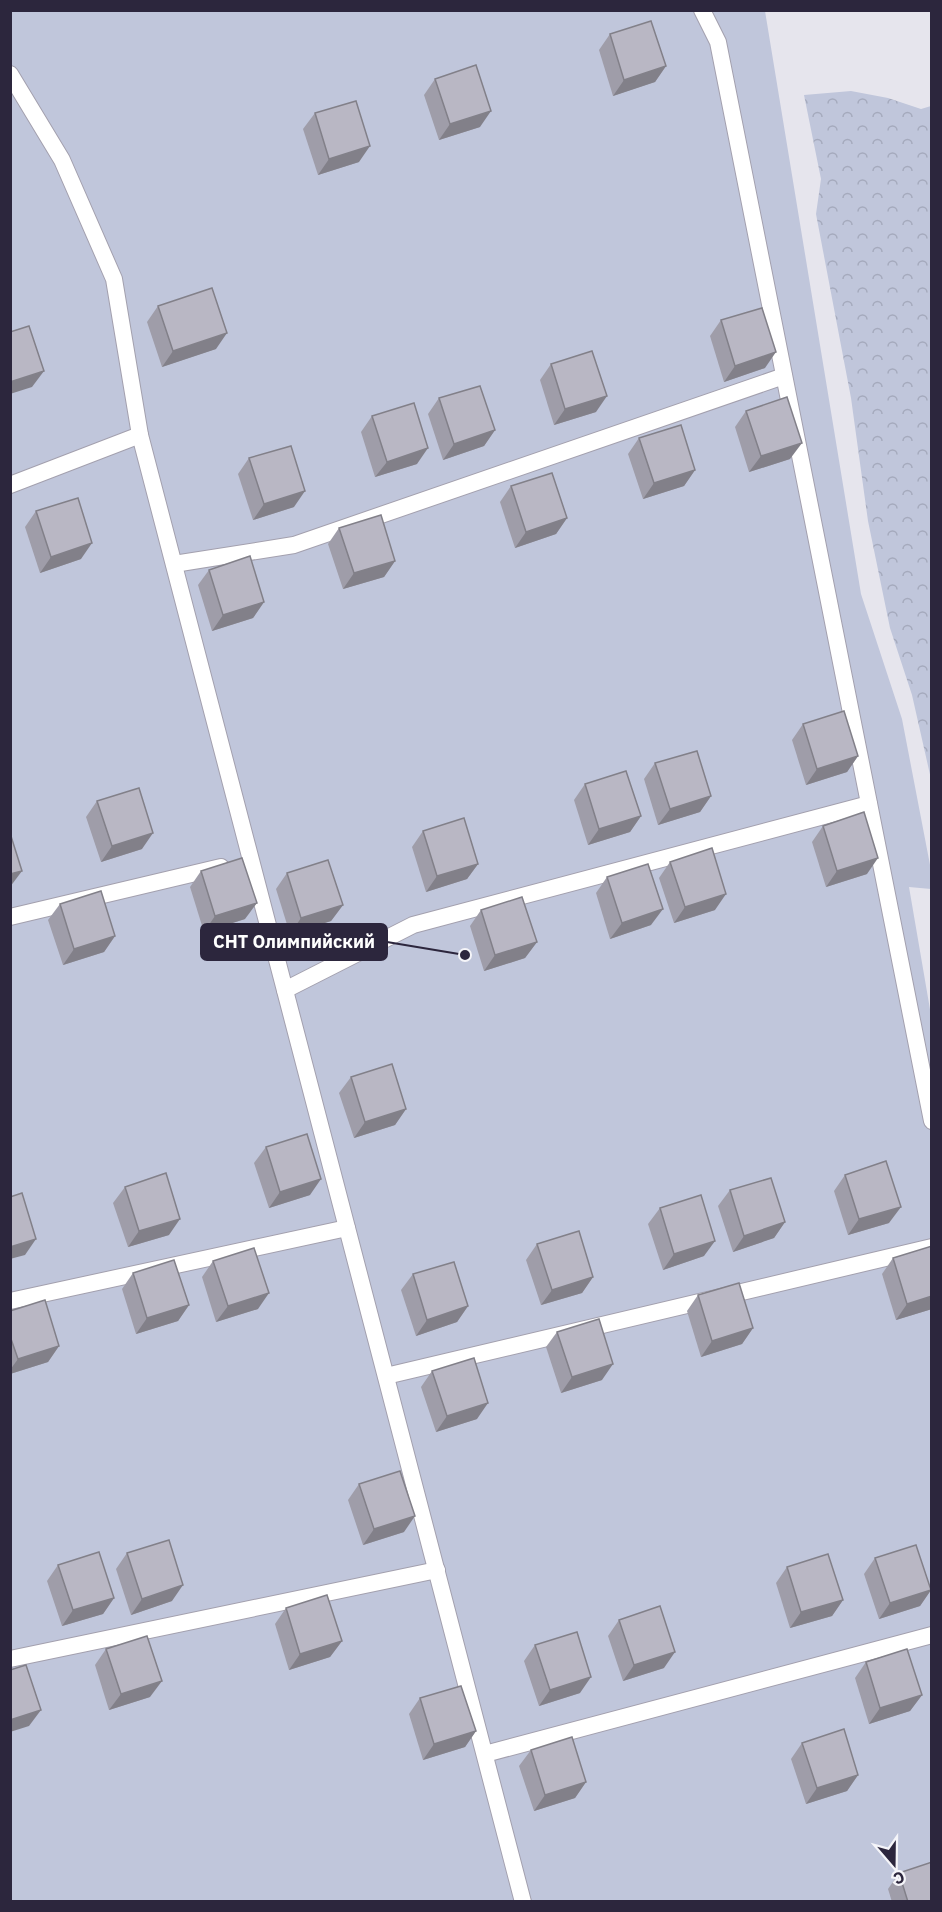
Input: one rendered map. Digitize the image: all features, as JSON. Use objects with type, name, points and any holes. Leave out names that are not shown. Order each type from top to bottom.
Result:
[{"type":"lane","points":[[702,10],[718,42],[932,1121]]},
{"type":"lane","points":[[10,74],[62,160],[114,279],[140,435],[524,1902]]},
{"type":"lane","points":[[174,564],[294,545],[784,376]]},
{"type":"lane","points":[[10,485],[140,435]]},
{"type":"lane","points":[[285,990],[413,925],[869,804]]},
{"type":"lane","points":[[10,917],[251,860]]},
{"type":"lane","points":[[10,1301],[347,1228]]},
{"type":"lane","points":[[386,1376],[932,1247]]},
{"type":"lane","points":[[10,1659],[437,1570]]},
{"type":"lane","points":[[485,1754],[932,1635]]},
{"type":"green space","points":[[11,11],[765,11],[861,594],[902,719],[931,870],[931,889],[909,887],[932,1021],[931,1901],[11,1902]]},
{"type":"green space","points":[[851,91],[888,98],[921,109],[931,106],[931,779],[912,695],[890,628],[868,521],[851,398],[816,214],[821,179],[804,95]]},
{"type":"building","points":[[651,21],[666,66],[624,80],[610,34]]},
{"type":"building","points":[[476,65],[491,111],[450,124],[435,79]]},
{"type":"building","points":[[356,101],[370,146],[329,159],[315,113]]},
{"type":"building","points":[[212,288],[227,333],[173,351],[158,306]]},
{"type":"building","points":[[762,308],[776,352],[735,366],[721,320]]},
{"type":"building","points":[[29,326],[44,371],[10,382],[10,332]]},
{"type":"building","points":[[592,351],[607,396],[565,409],[551,364]]},
{"type":"building","points":[[480,386],[495,430],[454,444],[439,398]]},
{"type":"building","points":[[787,397],[802,443],[761,456],[746,411]]},
{"type":"building","points":[[414,403],[428,448],[387,462],[372,416]]},
{"type":"building","points":[[681,425],[695,470],[654,483],[639,438]]},
{"type":"building","points":[[291,446],[305,491],[264,504],[249,458]]},
{"type":"building","points":[[552,473],[567,518],[526,532],[511,486]]},
{"type":"building","points":[[78,498],[92,543],[51,557],[36,511]]},
{"type":"building","points":[[381,515],[395,561],[354,573],[339,528]]},
{"type":"building","points":[[250,556],[264,602],[223,615],[209,570]]},
{"type":"building","points":[[844,711],[858,756],[817,769],[803,724]]},
{"type":"building","points":[[697,751],[711,796],[670,809],[655,763]]},
{"type":"building","points":[[626,771],[641,816],[599,829],[585,784]]},
{"type":"building","points":[[139,788],[153,833],[112,846],[97,801]]},
{"type":"building","points":[[864,812],[878,858],[837,871],[823,826]]},
{"type":"building","points":[[464,818],[478,864],[437,876],[423,831]]},
{"type":"building","points":[[10,833],[22,871],[10,874]]},
{"type":"building","points":[[712,848],[726,894],[685,907],[670,862]]},
{"type":"building","points":[[242,858],[257,903],[215,916],[201,871]]},
{"type":"building","points":[[328,860],[343,905],[301,918],[287,873]]},
{"type":"building","points":[[648,864],[663,909],[622,923],[607,877]]},
{"type":"building","points":[[101,891],[115,936],[74,949],[60,904]]},
{"type":"building","points":[[522,897],[537,942],[495,955],[481,910]]},
{"type":"building","points":[[392,1064],[406,1109],[365,1122],[351,1077]]},
{"type":"building","points":[[307,1134],[321,1179],[280,1192],[266,1147]]},
{"type":"building","points":[[886,1161],[901,1207],[859,1219],[845,1175]]},
{"type":"building","points":[[166,1173],[180,1219],[139,1231],[125,1187]]},
{"type":"building","points":[[771,1178],[785,1222],[744,1236],[730,1190]]},
{"type":"building","points":[[22,1193],[36,1239],[10,1247],[10,1197]]},
{"type":"building","points":[[701,1195],[715,1241],[674,1254],[660,1208]]},
{"type":"building","points":[[579,1231],[593,1277],[552,1290],[537,1244]]},
{"type":"building","points":[[932,1246],[932,1296],[907,1304],[893,1258]]},
{"type":"building","points":[[254,1248],[269,1293],[228,1306],[213,1261]]},
{"type":"building","points":[[174,1260],[189,1305],[147,1318],[133,1273]]},
{"type":"building","points":[[454,1262],[468,1306],[427,1320],[413,1274]]},
{"type":"building","points":[[739,1283],[753,1328],[712,1341],[698,1295]]},
{"type":"building","points":[[45,1300],[59,1346],[18,1359],[10,1336],[10,1311]]},
{"type":"building","points":[[599,1319],[613,1364],[572,1377],[557,1332]]},
{"type":"building","points":[[474,1358],[488,1403],[447,1416],[432,1371]]},
{"type":"building","points":[[400,1471],[415,1516],[374,1529],[359,1484]]},
{"type":"building","points":[[169,1540],[183,1585],[142,1599],[127,1553]]},
{"type":"building","points":[[916,1545],[931,1590],[890,1603],[875,1558]]},
{"type":"building","points":[[99,1552],[114,1598],[73,1610],[58,1565]]},
{"type":"building","points":[[828,1554],[843,1600],[801,1612],[787,1567]]},
{"type":"building","points":[[327,1595],[342,1641],[300,1654],[286,1608]]},
{"type":"building","points":[[660,1606],[675,1652],[634,1665],[619,1620]]},
{"type":"building","points":[[577,1632],[591,1677],[550,1690],[535,1645]]},
{"type":"building","points":[[147,1636],[162,1681],[121,1694],[106,1649]]},
{"type":"building","points":[[907,1649],[922,1695],[880,1708],[866,1662]]},
{"type":"building","points":[[26,1665],[41,1710],[10,1720],[10,1670]]},
{"type":"building","points":[[461,1686],[476,1731],[434,1744],[420,1698]]},
{"type":"building","points":[[844,1729],[858,1775],[817,1788],[802,1743]]},
{"type":"building","points":[[572,1737],[586,1782],[545,1795],[531,1750]]},
{"type":"building","points":[[932,1862],[932,1902],[908,1902],[899,1873]]},
{"type":"place","name":"СНТ Олимпийский","points":[[465,955]]}]
